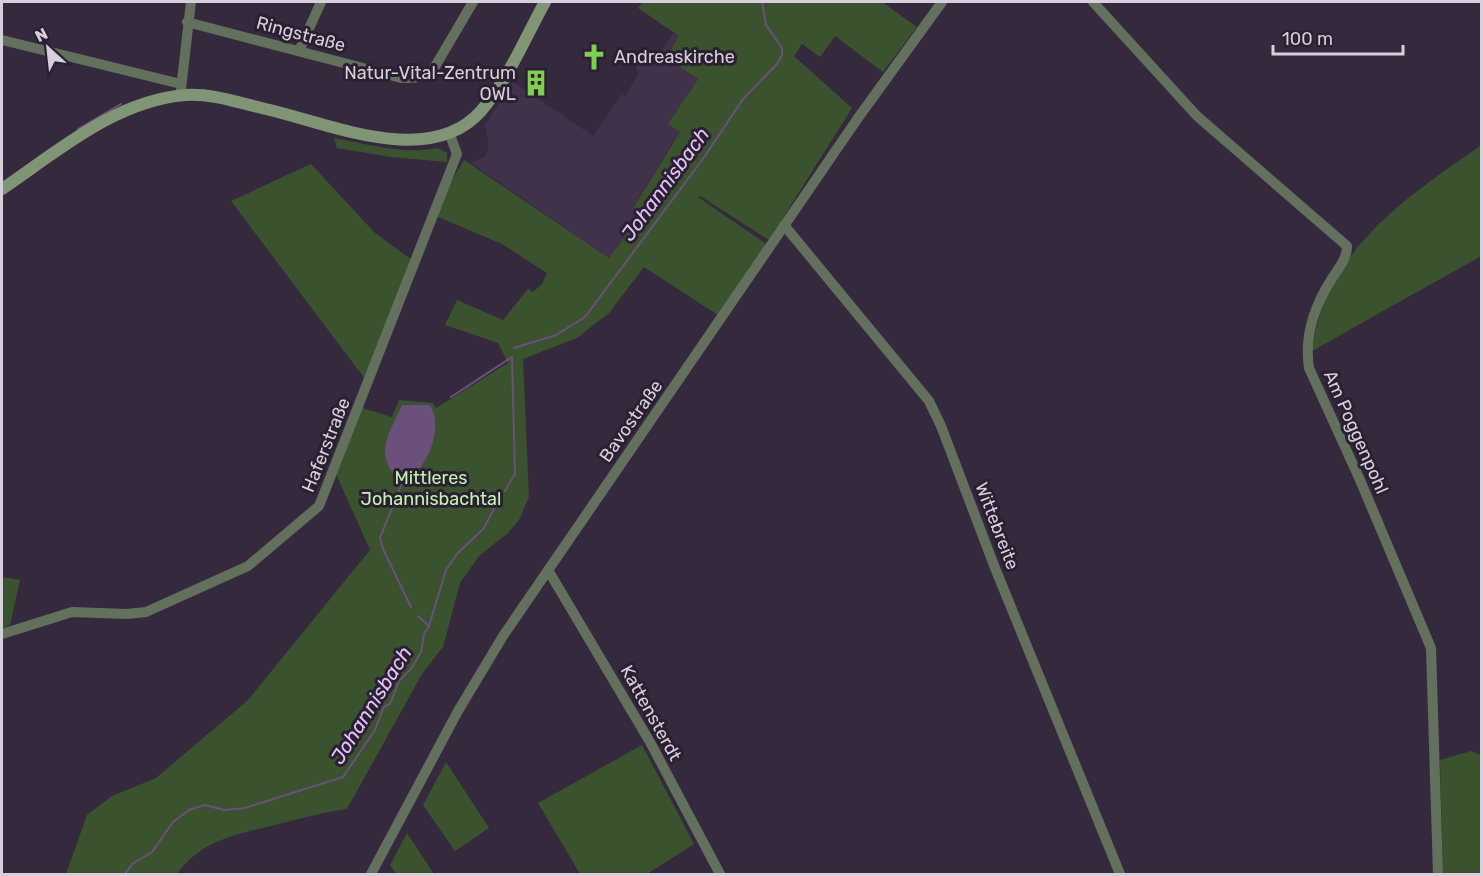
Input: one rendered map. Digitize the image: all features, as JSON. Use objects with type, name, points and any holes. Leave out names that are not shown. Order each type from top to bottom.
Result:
[{"type":"main road","points":[[2,189],[114,115],[181,89],[382,138],[421,141],[450,135],[482,110],[545,2]]},
{"type":"street","points":[[2,40],[181,89],[191,2]]},
{"type":"street","points":[[299,51],[321,2]]},
{"type":"street","name":"Ringstraße","points":[[187,22],[401,78],[423,77],[440,60],[473,2]]},
{"type":"street","name":"Bavostraße","points":[[371,874],[458,711],[503,636],[784,225],[942,2]]},
{"type":"street","name":"Am Poggenpohl","points":[[1093,2],[1197,116],[1347,246],[1344,261],[1319,300],[1312,317],[1307,357],[1309,368],[1431,648],[1438,874]]},
{"type":"street","name":"Haferstraße","points":[[2,634],[72,612],[127,614],[146,612],[248,566],[319,506],[457,154],[450,135]]},
{"type":"street","name":"Wittebreite","points":[[784,225],[929,401],[1120,874]]},
{"type":"street","name":"Kattensterdt","points":[[548,570],[642,727],[720,874]]},
{"type":"shaded area","points":[[673,33],[712,57],[669,123],[680,131],[633,207],[642,217],[610,259],[471,163],[486,156],[489,144],[485,125],[513,82],[593,136],[622,94],[625,96],[639,73],[635,69],[645,54],[659,62],[662,57],[659,55]]},
{"type":"shaded area","points":[[402,405],[429,405],[434,414],[435,425],[431,449],[425,460],[418,470],[400,481],[387,462],[385,452],[389,434]]},
{"type":"green space","name":"Mittleres Johannisbachtal","points":[[643,2],[882,2],[917,27],[883,72],[835,36],[820,57],[802,44],[794,56],[852,108],[769,240],[700,196],[698,197],[766,244],[718,315],[644,267],[609,313],[577,338],[523,359],[529,497],[519,520],[508,533],[479,556],[460,583],[443,647],[422,674],[347,809],[305,817],[222,840],[198,853],[177,874],[66,874],[87,815],[112,796],[156,778],[248,700],[370,550],[336,474],[362,408],[392,417],[399,400],[433,403],[436,408],[508,363],[498,343],[445,325],[457,300],[503,320],[528,289],[533,292],[542,284],[547,273],[502,244],[436,216],[450,183],[464,160],[609,258],[641,215],[633,208],[680,132],[668,124],[698,79],[666,58],[679,36],[638,8]]},
{"type":"green space","points":[[334,138],[399,149],[438,148],[447,153],[447,162],[391,157],[337,148]]},
{"type":"green space","points":[[1480,146],[1481,256],[1312,351],[1320,316],[1333,284],[1351,256],[1372,231],[1397,208]]},
{"type":"green space","points":[[311,164],[374,232],[412,260],[365,379],[231,201]]},
{"type":"green space","points":[[2,577],[20,580],[10,625],[2,629]]},
{"type":"green space","points":[[642,745],[694,844],[647,874],[580,874],[538,803]]},
{"type":"green space","points":[[1471,751],[1481,755],[1481,874],[1443,874],[1440,760]]},
{"type":"green space","points":[[446,762],[489,828],[455,851],[423,805]]},
{"type":"green space","points":[[407,833],[434,874],[396,874],[390,865]]},
{"type":"waterway","name":"Johannisbach","points":[[514,348],[556,335],[585,317],[705,156],[743,99],[777,64],[782,55],[782,48],[766,25],[762,2]]},
{"type":"waterway","points":[[78,129],[121,104]]},
{"type":"waterway","name":"Johannisbach","points":[[451,397],[512,357]]},
{"type":"waterway","points":[[505,491],[515,474],[512,357]]},
{"type":"waterway","name":"Johannisbach","points":[[404,478],[380,538],[411,607]]},
{"type":"waterway","points":[[429,626],[446,570],[457,554],[484,528],[500,497]]},
{"type":"waterway","name":"Johannisbach","points":[[125,874],[132,864],[152,852],[173,822],[189,810],[205,805],[224,810],[245,808],[343,777],[375,730],[384,707],[390,704],[399,681],[411,669],[421,652],[424,634],[429,626],[418,616]]},
{"type":"place","name":"Andreaskirche","points":[[594,57]]},
{"type":"place","name":"Natur-Vital-Zentrum OWL","points":[[536,83]]}]
